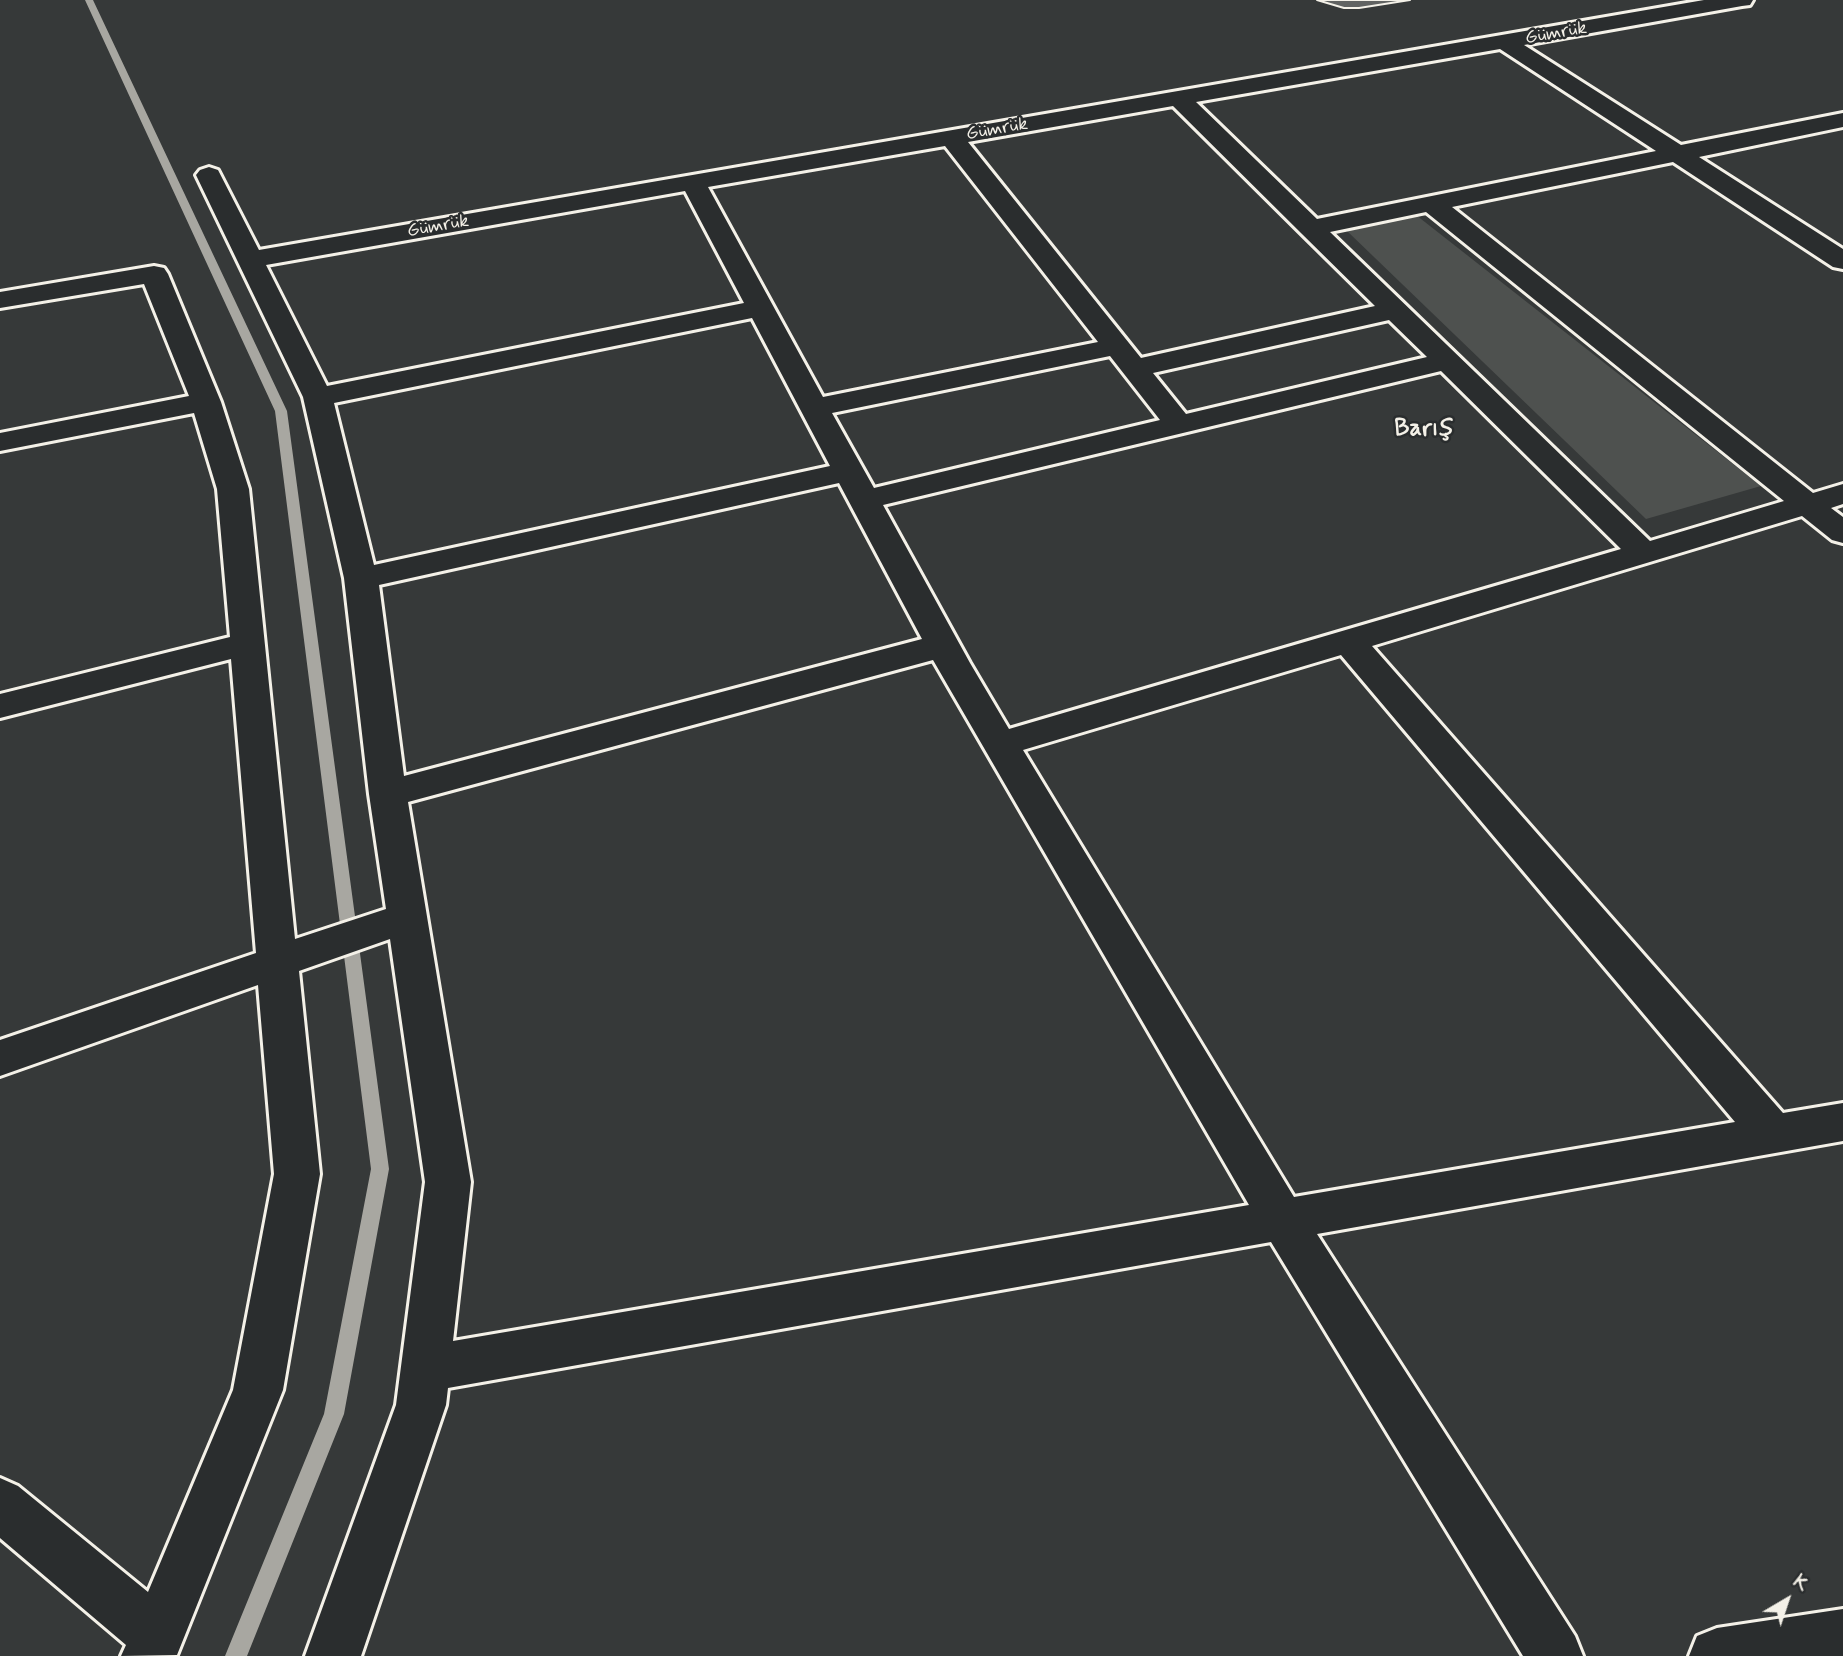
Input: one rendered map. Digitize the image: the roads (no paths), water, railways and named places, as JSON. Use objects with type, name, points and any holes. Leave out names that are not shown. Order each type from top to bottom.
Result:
[{"type":"street","name":"Gümrük","points":[[252,259],[1742,0]]},
{"type":"street","points":[[1506,43],[1843,261]]},
{"type":"street","points":[[1179,99],[1644,553]]},
{"type":"street","points":[[1311,228],[1843,120]]},
{"type":"street","points":[[952,138],[1180,425]]},
{"type":"street","points":[[209,175],[318,397],[361,578],[388,794],[390,923],[448,1182],[421,1405],[333,1656]]},
{"type":"street","points":[[693,183],[943,645],[1282,1219],[1555,1656]]},
{"type":"street","points":[[1433,205],[1843,533]]},
{"type":"street","points":[[0,300],[154,274],[206,402],[233,489],[297,1174],[258,1390],[153,1646],[0,1504]]},
{"type":"street","points":[[318,397],[761,307]]},
{"type":"street","points":[[814,408],[1395,310]]},
{"type":"street","points":[[361,578],[1180,425],[1447,361]]},
{"type":"street","points":[[0,442],[206,402]]},
{"type":"street","points":[[1001,744],[1843,494]]},
{"type":"street","points":[[1348,641],[1774,1135]]},
{"type":"street","points":[[0,706],[247,643]]},
{"type":"street","points":[[388,794],[943,645]]},
{"type":"street","points":[[0,1058],[390,923]]},
{"type":"street","points":[[426,1368],[1843,1122]]},
{"type":"street","points":[[1717,1656],[1843,1637]]},
{"type":"waterway","points":[[89,0],[281,411],[380,1169],[334,1414],[236,1656]]},
{"type":"district","name":"Barış","points":[[1424,430]]}]
